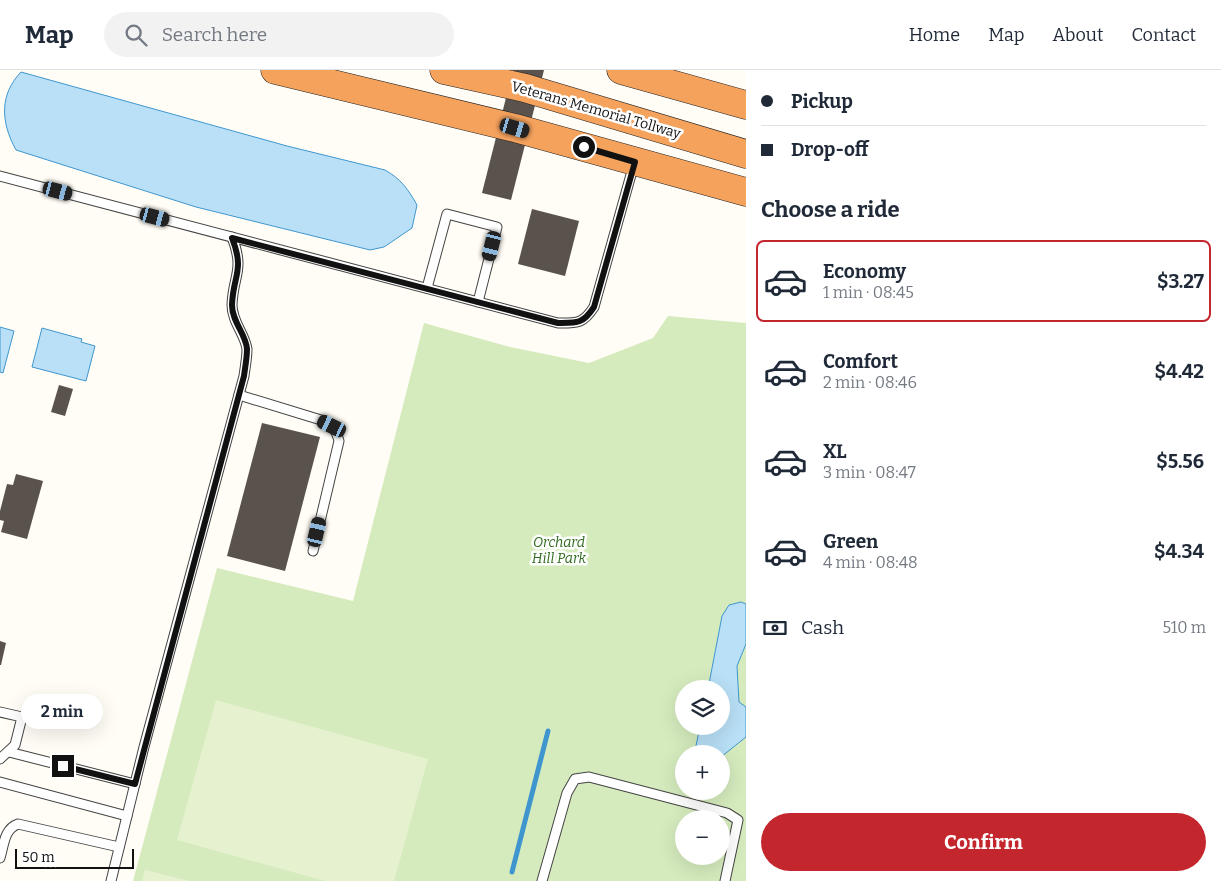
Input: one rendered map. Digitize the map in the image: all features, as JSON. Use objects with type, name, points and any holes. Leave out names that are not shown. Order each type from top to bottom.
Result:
[{"type":"highway","points":[[275,70],[515,128],[746,192]]},
{"type":"highway","name":"Veterans Memorial Tollway","points":[[444,70],[525,88],[746,154]]},
{"type":"highway","points":[[621,70],[746,105]]},
{"type":"lane","points":[[0,176],[558,323],[575,323],[586,319],[594,307],[635,162]]},
{"type":"lane","points":[[427,288],[447,214],[497,227],[478,302]]},
{"type":"lane","points":[[111,881],[244,376],[247,348],[235,322],[232,306],[239,271],[238,252],[232,238]]},
{"type":"lane","points":[[239,394],[321,420],[332,426],[337,432],[339,441],[313,550]]},
{"type":"lane","points":[[0,712],[22,717],[15,745],[0,759]]},
{"type":"lane","points":[[9,752],[135,784]]},
{"type":"lane","points":[[542,881],[567,793],[575,779],[589,777],[727,812],[738,820],[724,881]]},
{"type":"lane","points":[[0,782],[127,816]]},
{"type":"lane","points":[[0,858],[6,834],[11,826],[18,824],[119,847]]},
{"type":"green space","name":"Orchard Hill Park","points":[[668,316],[746,323],[746,881],[133,881],[217,568],[353,601],[424,323],[510,347],[589,363],[653,338]]},
{"type":"green space","points":[[216,700],[428,759],[394,881],[325,881],[177,840]]},
{"type":"green space","points":[[145,870],[190,881],[142,881]]},
{"type":"water","points":[[21,72],[287,146],[385,170],[404,185],[417,205],[412,228],[384,247],[370,250],[196,207],[16,150],[7,129],[5,108],[9,89]]},
{"type":"water","points":[[0,327],[14,331],[3,373],[0,372]]},
{"type":"water","points":[[42,328],[82,339],[81,342],[95,346],[86,381],[32,367]]},
{"type":"water","points":[[741,602],[746,604],[746,644],[737,666],[739,702],[746,707],[746,737],[730,750],[730,745],[696,745],[698,735],[730,735],[730,680],[710,680],[722,616],[729,605]]},
{"type":"building","points":[[513,70],[544,70],[511,200],[482,193]]},
{"type":"building","points":[[532,209],[579,221],[565,276],[518,264]]},
{"type":"building","points":[[59,385],[73,389],[65,416],[51,412]]},
{"type":"building","points":[[262,423],[320,437],[285,571],[227,556]]},
{"type":"building","points":[[16,474],[43,481],[27,539],[1,532],[4,521],[0,520],[0,511],[7,484],[13,485]]},
{"type":"building","points":[[0,641],[6,643],[1,665],[0,665]]},
{"type":"waterway","points":[[512,872],[548,731]]},
{"type":"route","points":[[63,766],[135,784],[244,376],[247,348],[235,322],[232,306],[239,271],[238,252],[232,238],[558,323],[575,323],[586,319],[594,307],[635,162],[584,147]]}]
